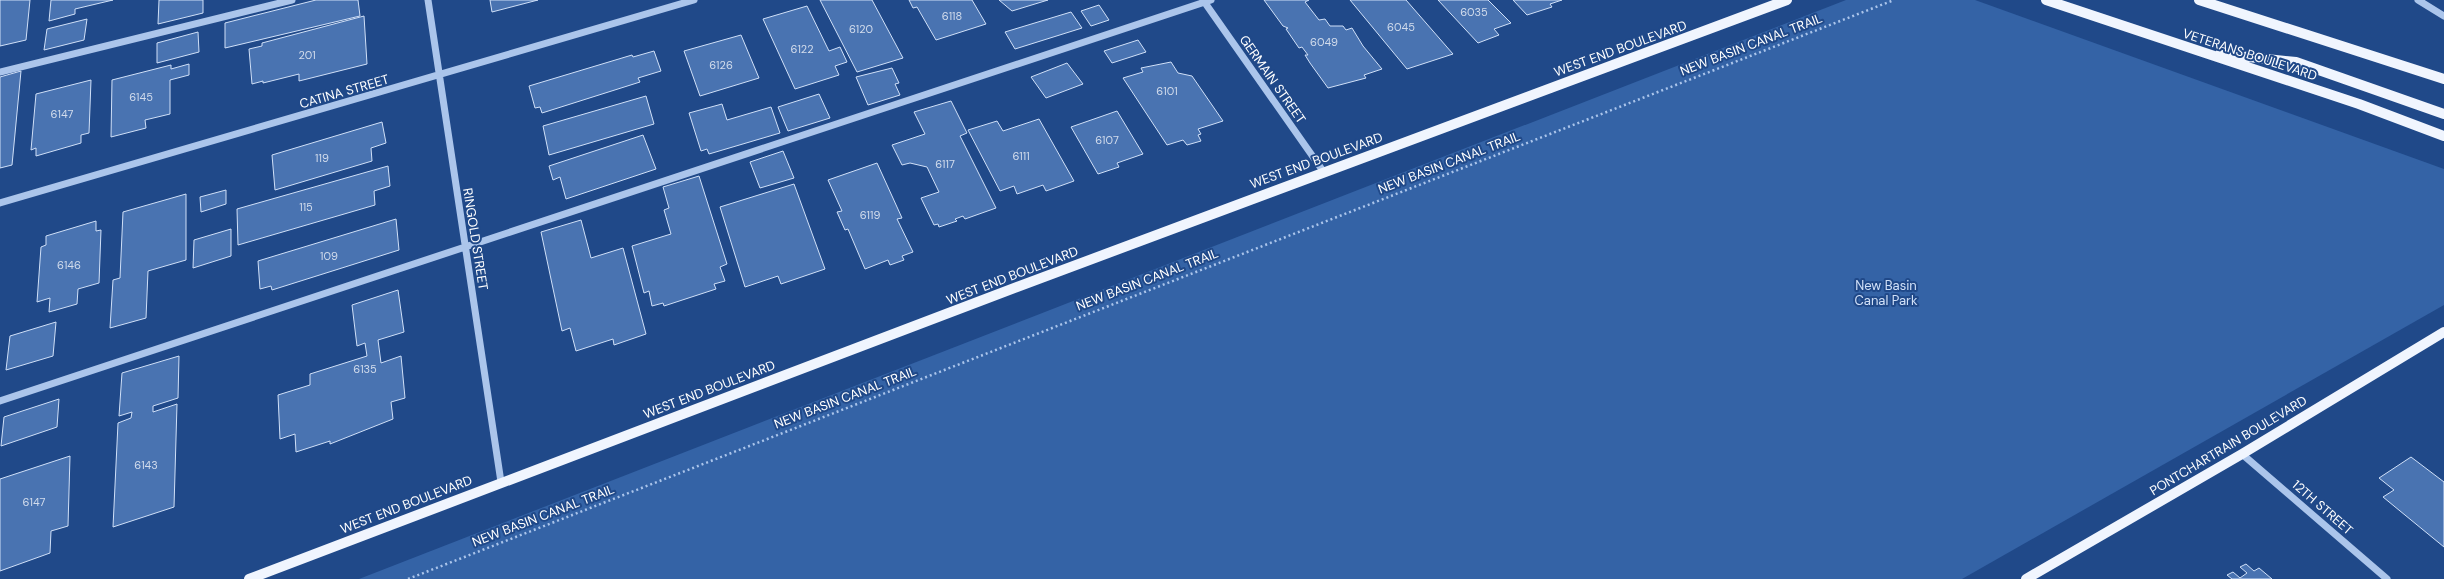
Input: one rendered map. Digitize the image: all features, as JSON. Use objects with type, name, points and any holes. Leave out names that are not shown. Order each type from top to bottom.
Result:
[{"type":"main road","name":"WEST END BOULEVARD","points":[[249,579],[501,482],[1323,172],[1787,0]]},
{"type":"main road","name":"VETERANS BOULEVARD","points":[[2046,0],[2359,104],[2444,136]]},
{"type":"main road","points":[[2199,0],[2444,79]]},
{"type":"main road","points":[[2200,51],[2296,62],[2444,114]]},
{"type":"main road","name":"PONTCHARTRAIN BOULEVARD","points":[[2026,579],[2242,454],[2444,332]]},
{"type":"street","points":[[0,72],[292,0]]},
{"type":"street","name":"RINGOLD STREET","points":[[428,0],[501,482]]},
{"type":"street","name":"CATINA STREET","points":[[0,203],[694,0]]},
{"type":"street","points":[[2418,0],[2444,16]]},
{"type":"street","points":[[0,401],[1207,1]]},
{"type":"street","name":"GERMAIN STREET","points":[[1207,1],[1323,172]]},
{"type":"street","name":"12TH STREET","points":[[2242,454],[2387,579]]},
{"type":"path","name":"NEW BASIN CANAL TRAIL","points":[[408,579],[1894,0]]},
{"type":"green space","name":"New Basin Canal Park","points":[[1846,0],[1975,0],[2444,169],[2444,305],[1962,579],[359,579]]},
{"type":"building","points":[[0,0],[30,0],[26,40],[0,46]]},
{"type":"building","points":[[51,0],[113,0],[75,9],[75,14],[49,21]]},
{"type":"building","points":[[159,0],[203,0],[203,13],[158,24]]},
{"type":"building","points":[[316,0],[358,0],[360,16],[225,48],[225,23]]},
{"type":"building","points":[[490,0],[538,0],[492,12]]},
{"type":"building","points":[[820,0],[872,0],[903,58],[857,72]]},
{"type":"building","points":[[909,0],[972,0],[986,24],[936,40],[917,7],[913,8]]},
{"type":"building","points":[[999,0],[1048,0],[1012,11]]},
{"type":"building","points":[[1264,0],[1309,0],[1305,2],[1319,20],[1325,19],[1330,26],[1343,26],[1346,30],[1352,28],[1363,46],[1382,69],[1364,75],[1366,78],[1328,88],[1305,55],[1308,55],[1302,47],[1299,48],[1286,29],[1288,28],[1283,26]]},
{"type":"building","points":[[1350,0],[1406,0],[1453,54],[1407,69]]},
{"type":"building","points":[[1438,0],[1488,0],[1511,23],[1494,29],[1499,35],[1478,43]]},
{"type":"building","points":[[1513,0],[1562,0],[1550,4],[1552,7],[1527,15]]},
{"type":"building","points":[[1099,5],[1109,20],[1091,26],[1081,11]]},
{"type":"building","points":[[807,6],[829,51],[840,47],[847,62],[835,66],[839,75],[795,89],[763,19]]},
{"type":"building","points":[[1071,12],[1082,28],[1015,49],[1005,32]]},
{"type":"building","points":[[364,16],[367,64],[299,81],[299,74],[263,83],[263,81],[252,84],[249,49],[262,46],[262,43]]},
{"type":"building","points":[[87,19],[84,40],[44,50],[47,29]]},
{"type":"building","points":[[198,32],[199,52],[157,63],[157,43]]},
{"type":"building","points":[[741,35],[759,78],[700,96],[684,51]]},
{"type":"building","points":[[1138,40],[1146,52],[1112,63],[1104,51]]},
{"type":"building","points":[[654,51],[661,71],[638,78],[640,82],[542,113],[540,107],[535,108],[529,86],[632,55],[633,57]]},
{"type":"building","points":[[1171,62],[1178,73],[1192,76],[1223,121],[1198,129],[1201,134],[1198,135],[1201,141],[1187,145],[1183,140],[1167,145],[1123,78],[1143,72],[1141,68]]},
{"type":"building","points":[[1067,63],[1083,84],[1046,98],[1031,77]]},
{"type":"building","points":[[189,64],[189,75],[170,80],[170,114],[145,120],[146,128],[111,137],[112,80],[171,65],[171,69]]},
{"type":"building","points":[[892,68],[899,83],[895,84],[900,95],[868,105],[856,77]]},
{"type":"building","points":[[21,71],[12,165],[0,168],[0,77]]},
{"type":"building","points":[[91,80],[89,133],[81,135],[81,143],[36,156],[36,148],[31,150],[36,94]]},
{"type":"building","points":[[819,94],[830,118],[788,131],[778,107]]},
{"type":"building","points":[[646,96],[654,124],[549,155],[543,126]]},
{"type":"building","points":[[951,101],[967,133],[960,136],[996,208],[965,219],[963,216],[955,219],[957,221],[939,227],[938,224],[934,225],[921,198],[939,192],[927,167],[910,163],[902,165],[892,145],[925,134],[914,112]]},
{"type":"building","points":[[722,104],[727,120],[771,107],[780,133],[709,154],[707,149],[701,151],[689,113]]},
{"type":"building","points":[[1117,111],[1143,154],[1117,163],[1119,167],[1098,174],[1071,127]]},
{"type":"building","points":[[1039,119],[1074,181],[1046,191],[1043,185],[1017,194],[1014,186],[1000,191],[968,130],[997,121],[1003,131]]},
{"type":"building","points":[[382,122],[386,143],[371,148],[372,161],[275,190],[272,155]]},
{"type":"building","points":[[643,135],[656,169],[566,199],[560,177],[553,180],[549,166]]},
{"type":"building","points":[[783,151],[794,178],[760,188],[750,162]]},
{"type":"building","points":[[877,163],[902,218],[897,219],[913,252],[902,256],[904,260],[890,265],[888,260],[865,269],[848,229],[845,230],[837,212],[842,211],[828,180]]},
{"type":"building","points":[[388,166],[390,186],[374,191],[375,205],[238,245],[237,209]]},
{"type":"building","points":[[699,176],[727,264],[720,267],[725,281],[714,284],[716,289],[664,306],[663,303],[652,306],[649,291],[644,293],[632,246],[671,234],[664,210],[669,208],[663,187]]},
{"type":"building","points":[[794,184],[825,269],[781,284],[778,276],[745,287],[720,207]]},
{"type":"building","points":[[226,190],[226,204],[201,212],[200,197]]},
{"type":"building","points":[[186,194],[186,260],[148,271],[146,318],[110,328],[113,280],[120,278],[123,212]]},
{"type":"building","points":[[396,219],[399,250],[272,290],[271,286],[260,289],[258,261]]},
{"type":"building","points":[[581,220],[591,258],[623,248],[646,334],[614,345],[613,339],[576,351],[570,328],[562,331],[541,232]]},
{"type":"building","points":[[96,221],[96,231],[101,230],[99,283],[78,289],[77,304],[49,312],[50,298],[37,302],[41,247],[46,245],[46,236]]},
{"type":"building","points":[[231,229],[231,256],[193,268],[194,240]]},
{"type":"building","points":[[398,290],[404,332],[378,340],[381,363],[401,356],[405,398],[391,402],[393,419],[330,444],[330,441],[296,452],[295,434],[280,439],[278,395],[310,385],[310,374],[367,356],[365,343],[357,346],[352,305]]},
{"type":"building","points":[[56,322],[53,356],[6,370],[10,336]]},
{"type":"building","points":[[179,356],[178,398],[153,406],[153,412],[177,404],[174,507],[113,527],[118,423],[131,418],[132,412],[119,416],[122,373]]},
{"type":"building","points":[[59,399],[57,427],[1,446],[4,417]]},
{"type":"building","points":[[70,456],[68,526],[51,531],[50,553],[0,571],[0,479]]},
{"type":"building","points":[[2411,457],[2444,482],[2444,547],[2383,497],[2394,490],[2379,478]]},
{"type":"building","points":[[2246,564],[2254,571],[2259,568],[2272,579],[2232,579],[2227,575],[2233,572],[2240,578],[2247,573],[2240,567]]}]
